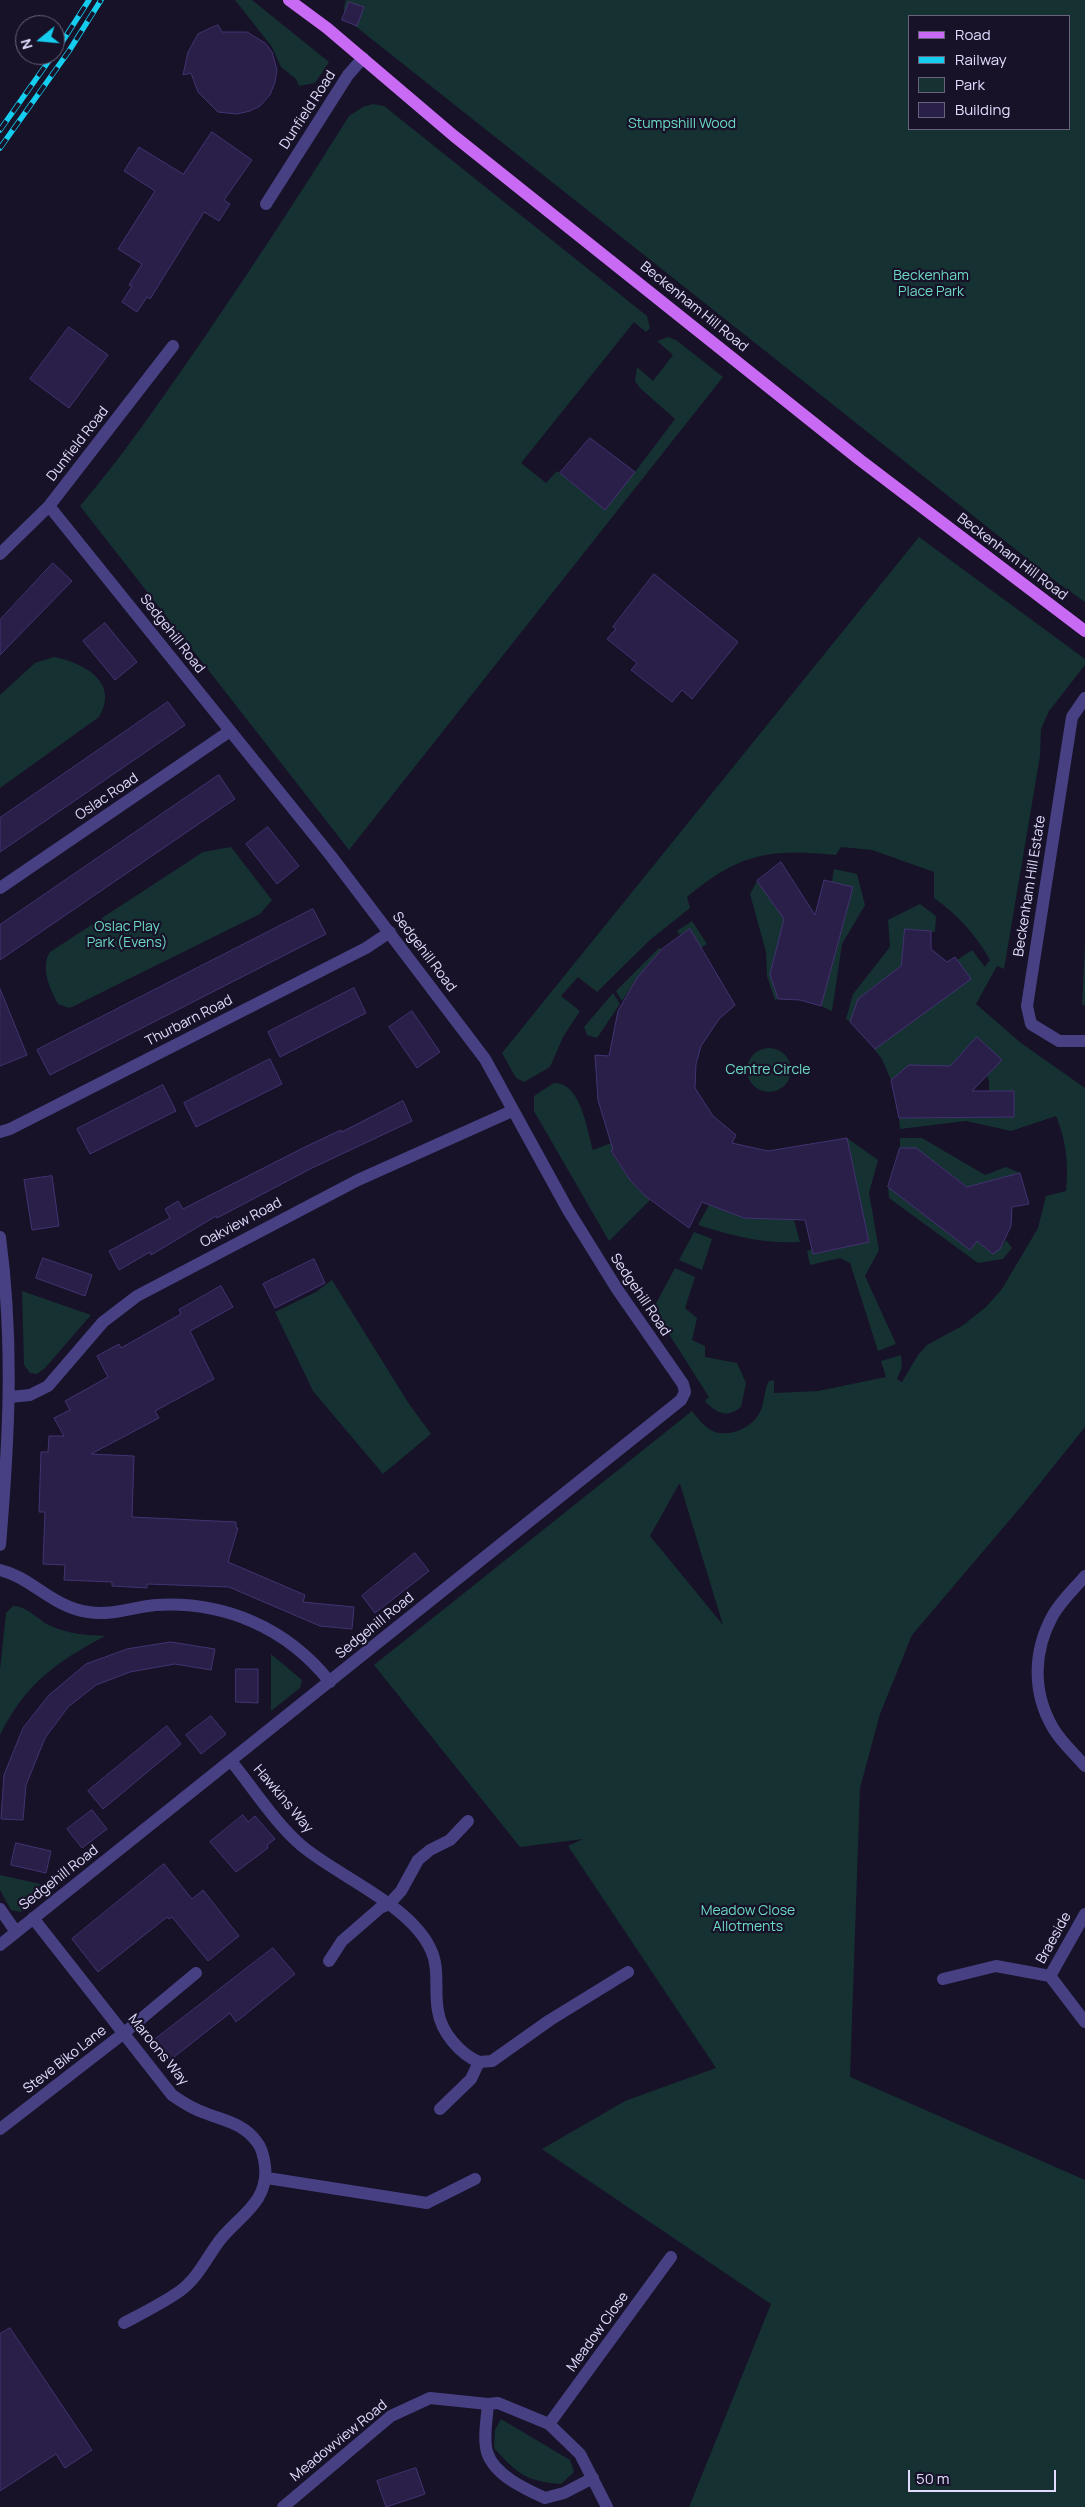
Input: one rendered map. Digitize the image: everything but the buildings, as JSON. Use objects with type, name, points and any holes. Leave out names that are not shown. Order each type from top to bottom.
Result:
[{"type":"main road","name":"Beckenham Hill Road","points":[[289,0],[327,28],[454,136],[860,460],[1085,631]]},
{"type":"street","name":"Dunfield Road","points":[[266,204],[348,75],[362,58]]},
{"type":"street","name":"Dunfield Road","points":[[0,554],[49,506],[173,346]]},
{"type":"street","name":"Sedgehill Road","points":[[0,1945],[232,1761],[680,1400],[685,1392],[683,1384],[617,1289],[568,1210],[512,1111],[485,1058],[390,932],[49,506]]},
{"type":"street","name":"Beckenham Hill Estate","points":[[1085,698],[1072,717],[1027,1006],[1031,1024],[1059,1041],[1085,1041]]},
{"type":"street","name":"Oslac Road","points":[[0,888],[230,731]]},
{"type":"street","name":"Thurbarn Road","points":[[0,1132],[10,1129],[358,952],[390,932]]},
{"type":"street","name":"Oakview Road","points":[[10,1397],[30,1395],[48,1386],[103,1322],[137,1296],[350,1184],[512,1111]]},
{"type":"street","points":[[0,1237],[7,1288],[10,1397],[9,1441],[0,1545]]},
{"type":"street","points":[[0,1570],[61,1605],[88,1612],[117,1613],[145,1606],[178,1604],[215,1609],[253,1621],[291,1642],[315,1663],[330,1682]]},
{"type":"street","points":[[1085,1576],[1054,1614],[1040,1649],[1036,1675],[1041,1703],[1053,1729],[1085,1766]]},
{"type":"street","name":"Hawkins Way","points":[[232,1761],[284,1828],[301,1845],[389,1904],[415,1927],[432,1951],[437,1981],[438,2011],[444,2028],[467,2057],[478,2062]]},
{"type":"street","points":[[329,1961],[342,1940],[380,1908],[389,1904],[401,1891],[418,1860],[430,1850],[450,1840],[468,1821]]},
{"type":"street","points":[[0,1909],[16,1932]]},
{"type":"street","name":"Braeside","points":[[1050,1976],[1085,1914]]},
{"type":"street","name":"Maroons Way","points":[[33,1918],[172,2094],[187,2105],[232,2122],[246,2130],[258,2143],[264,2158],[267,2178]]},
{"type":"street","points":[[943,1979],[996,1966],[1050,1976],[1085,2022]]},
{"type":"street","points":[[440,2109],[471,2079],[478,2062],[492,2062],[550,2020],[628,1972]]},
{"type":"street","name":"Steve Biko Lane","points":[[0,2130],[124,2033],[196,1973]]},
{"type":"street","points":[[124,2323],[159,2304],[187,2285],[197,2274],[220,2240],[248,2213],[260,2196],[267,2178],[427,2203],[475,2179]]},
{"type":"street","name":"Meadow Close","points":[[549,2424],[671,2257]]},
{"type":"street","name":"Meadowview Road","points":[[283,2507],[391,2416],[430,2398],[488,2404],[498,2402],[549,2424],[580,2454],[607,2507]]},
{"type":"street","points":[[488,2404],[487,2452],[498,2469],[524,2489],[545,2498],[564,2493],[593,2478]]},
{"type":"green space","points":[[235,0],[252,0],[329,62],[315,83],[299,86],[296,79],[281,67],[272,47]]},
{"type":"green space","name":"Stumpshill Wood","points":[[346,0],[1085,0],[1085,602],[1058,583],[345,18],[344,6]]},
{"type":"green space","points":[[373,104],[384,106],[647,316],[650,328],[646,332],[634,322],[521,463],[546,483],[557,471],[601,506],[635,472],[675,419],[640,388],[635,381],[637,367],[653,381],[673,355],[657,341],[668,337],[676,340],[723,377],[349,850],[80,506],[130,443],[191,357],[279,226],[349,116],[363,107]]},
{"type":"green space","name":"Meadow Close Allotments","points":[[919,537],[1085,659],[1085,665],[1049,711],[1041,729],[1040,756],[1004,969],[997,966],[976,1004],[1021,1043],[1085,1088],[1085,1427],[1025,1502],[912,1635],[880,1714],[860,1788],[850,2077],[1085,2180],[1085,2507],[689,2507],[771,2304],[542,2149],[625,2101],[716,2068],[568,1846],[583,1839],[520,1847],[374,1665],[692,1411],[702,1423],[715,1432],[735,1432],[748,1426],[758,1416],[769,1381],[774,1380],[774,1393],[818,1391],[886,1377],[881,1361],[901,1355],[902,1367],[897,1379],[902,1382],[918,1355],[927,1345],[962,1326],[986,1307],[1002,1289],[1038,1228],[1046,1196],[1066,1191],[1066,1153],[1056,1116],[1011,1131],[966,1121],[900,1129],[899,1118],[1014,1117],[1014,1092],[989,1091],[989,1082],[977,1037],[950,1066],[909,1066],[891,1080],[882,1059],[874,1049],[971,979],[957,960],[972,950],[985,967],[990,960],[979,942],[965,926],[934,898],[934,872],[872,850],[841,847],[836,855],[793,852],[774,854],[757,857],[723,871],[687,897],[690,908],[651,939],[597,992],[578,977],[561,996],[580,1011],[563,1037],[550,1067],[524,1082],[516,1078],[502,1053]],"holes":[[[680,1484],[723,1625],[650,1536]]]},
{"type":"green space","points":[[54,657],[77,664],[96,676],[102,684],[105,694],[104,705],[99,717],[0,788],[0,695],[35,663]]},
{"type":"green space","name":"Oslac Play Park (Evens)","points":[[231,847],[272,900],[260,914],[74,1006],[69,1008],[58,1004],[49,985],[46,972],[47,958],[50,952],[203,852]]},
{"type":"green space","points":[[834,869],[857,874],[865,905],[842,944],[832,1011],[821,1006],[853,888],[832,882]]},
{"type":"green space","points":[[757,881],[784,919],[770,974],[778,999],[775,1000],[767,976],[766,952],[750,894]]},
{"type":"green space","points":[[920,904],[936,916],[935,932],[905,929],[901,966],[858,999],[850,1022],[846,1019],[853,994],[890,947],[888,920]]},
{"type":"green space","points":[[692,921],[707,944],[701,948],[690,929],[680,935],[677,931]]},
{"type":"green space","points":[[1085,943],[1085,1005],[1082,1005]]},
{"type":"green space","points":[[659,948],[662,949],[637,978],[622,1001],[616,991]]},
{"type":"green space","points":[[613,993],[620,1004],[597,1038],[587,1035],[584,1027]]},
{"type":"green space","name":"Centre Circle","points":[[769,1048],[781,1052],[787,1058],[791,1070],[787,1082],[781,1088],[769,1092],[757,1088],[751,1082],[747,1070],[751,1058],[757,1052]]},
{"type":"green space","points":[[554,1083],[563,1085],[571,1090],[577,1098],[593,1150],[611,1143],[614,1150],[611,1152],[624,1171],[633,1184],[650,1200],[609,1241],[534,1111],[534,1096]]},
{"type":"green space","points":[[847,1138],[878,1160],[869,1193],[879,1250],[865,1276],[896,1344],[878,1351],[850,1263],[840,1258],[810,1265],[807,1251],[812,1249],[813,1254],[869,1242]]},
{"type":"green space","points":[[900,1138],[922,1138],[985,1175],[1006,1167],[1020,1173],[967,1187],[916,1148],[900,1148]]},
{"type":"green space","points":[[888,1187],[970,1249],[977,1241],[993,1254],[1000,1249],[1006,1240],[1012,1248],[1003,1259],[978,1263],[889,1198]]},
{"type":"green space","points":[[709,1205],[744,1218],[794,1220],[800,1242],[774,1242],[748,1238],[698,1225]]},
{"type":"green space","points":[[694,1232],[712,1239],[702,1270],[679,1260]]},
{"type":"green space","points":[[675,1268],[695,1277],[685,1308],[697,1318],[692,1340],[705,1346],[705,1357],[737,1363],[746,1383],[741,1407],[736,1411],[726,1414],[722,1413],[713,1409],[705,1401],[709,1397],[653,1309]]},
{"type":"green space","points":[[332,1280],[409,1404],[431,1434],[383,1474],[313,1391],[275,1312],[316,1292]]},
{"type":"green space","points":[[22,1291],[91,1315],[45,1368],[37,1374],[30,1373],[24,1365]]},
{"type":"green space","points":[[13,1606],[23,1608],[46,1624],[64,1631],[105,1636],[57,1665],[31,1688],[20,1701],[0,1735],[0,1670],[6,1613]]},
{"type":"green space","points":[[271,1654],[302,1680],[300,1688],[271,1711]]},
{"type":"green space","points":[[0,1875],[50,1886],[21,1912],[11,1910],[0,1890]]},
{"type":"green space","points":[[501,2419],[570,2460],[574,2472],[561,2484],[539,2481],[516,2470],[494,2448],[495,2430]]},
{"type":"railway","points":[[65,37],[89,0]]},
{"type":"railway","points":[[0,148],[69,51],[101,0]]},
{"type":"railway","points":[[0,130],[46,65]]},
{"type":"park label","name":"Beckenham Place Park","points":[[931,284]]}]
